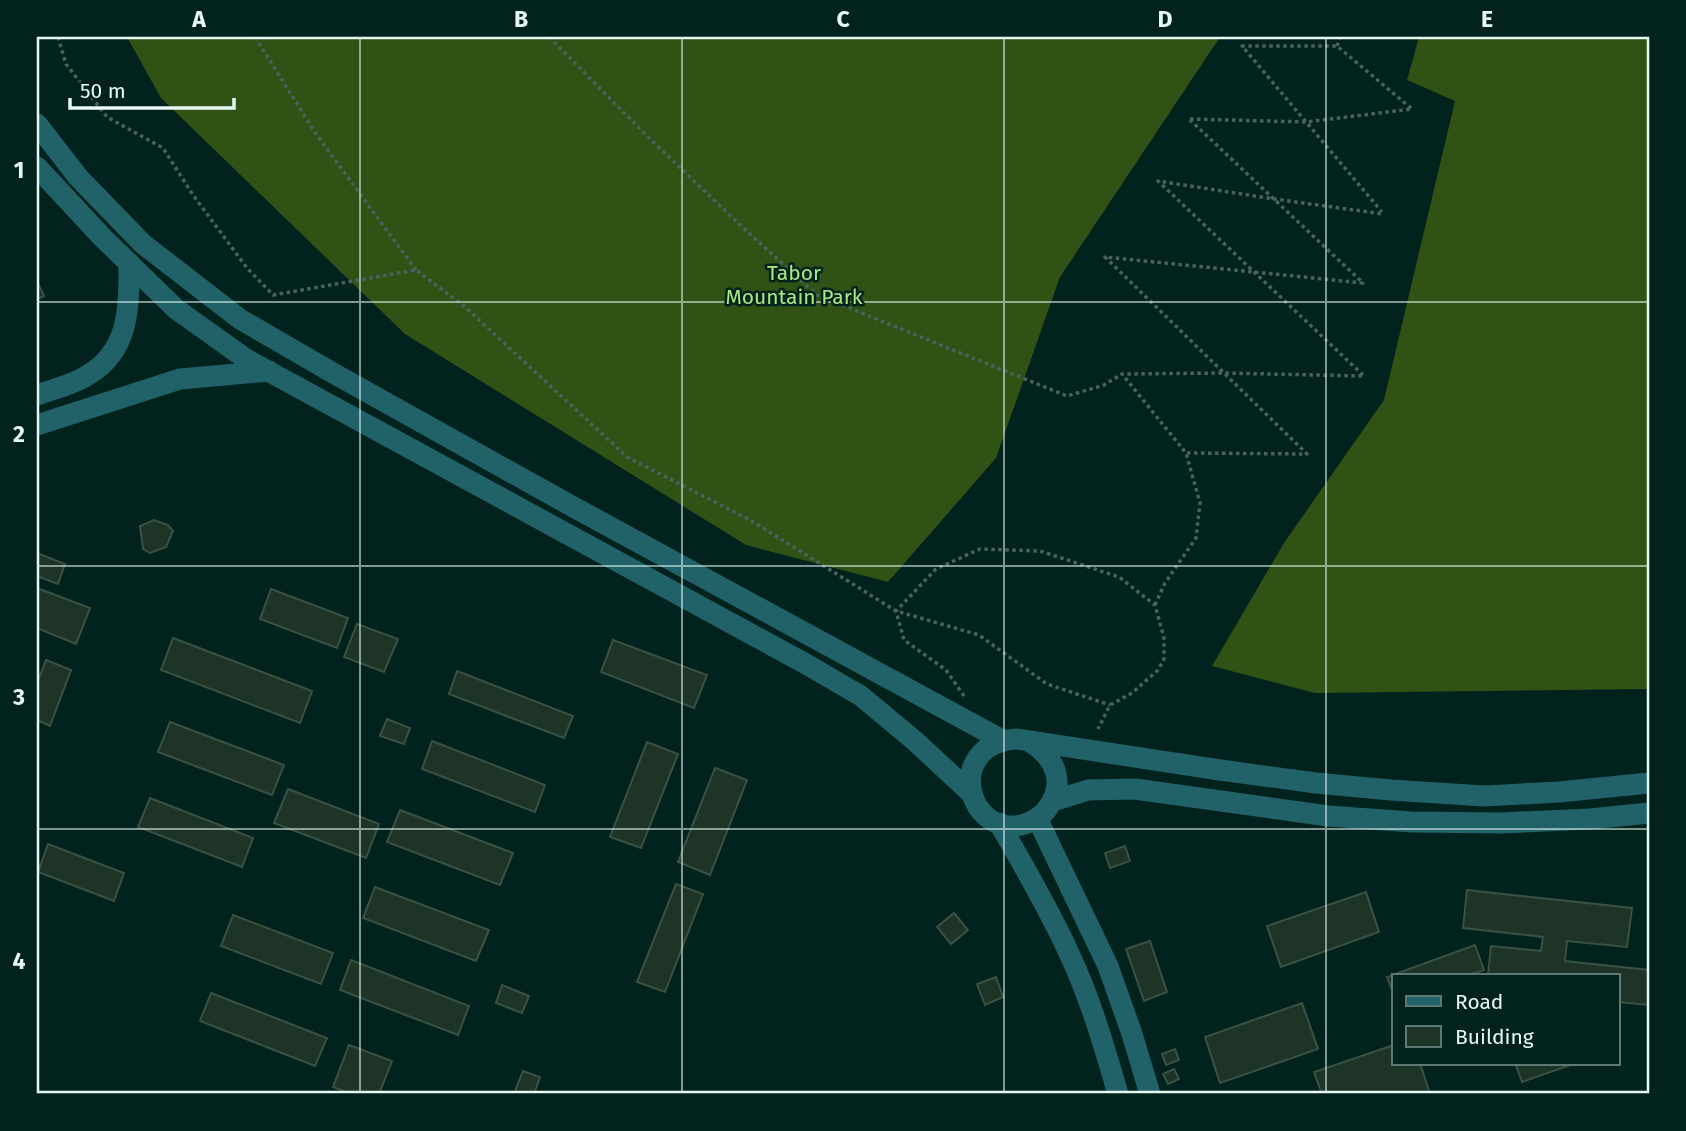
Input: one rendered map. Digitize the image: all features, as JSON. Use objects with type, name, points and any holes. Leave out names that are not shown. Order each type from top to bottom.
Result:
[{"type":"street","points":[[37,124],[78,177],[143,244],[240,319],[533,484],[1002,740]]},
{"type":"street","points":[[37,167],[176,309],[246,359],[861,696],[971,793]]},
{"type":"street","points":[[37,395],[87,376],[106,362],[119,342],[127,320],[129,263]]},
{"type":"street","points":[[37,425],[180,379],[269,372]]},
{"type":"street","points":[[1030,741],[1042,749],[1051,760],[1056,773],[1057,787],[1053,801],[1037,818],[1019,825],[1004,825],[991,820],[979,810],[972,797],[972,768],[989,746],[1002,740],[1016,739],[1030,741],[1088,750],[1316,783],[1484,796],[1649,783]]},
{"type":"street","points":[[1053,801],[1088,790],[1135,789],[1328,816],[1412,822],[1501,823],[1649,813]]},
{"type":"street","points":[[1037,818],[1108,966],[1150,1094]]},
{"type":"street","points":[[999,823],[1037,889],[1069,953],[1100,1031],[1118,1094]]},
{"type":"path","points":[[58,37],[66,64],[107,117],[163,148],[193,195],[247,268],[273,296],[416,270]]},
{"type":"path","points":[[255,37],[316,134],[416,270],[464,306],[628,457],[752,521],[897,611],[979,635],[1047,684],[1110,705]]},
{"type":"path","points":[[549,37],[738,224],[817,295],[1067,396],[1104,385],[1122,374],[1223,373],[1364,376],[1254,272],[1158,181],[1274,199],[1383,214],[1306,122],[1242,46],[1337,46],[1412,109],[1306,122],[1189,119],[1274,199],[1363,283],[1254,272],[1105,257],[1223,373],[1307,454],[1186,453]]},
{"type":"path","points":[[1337,46],[1340,37]]},
{"type":"path","points":[[1122,374],[1186,453],[1200,503],[1196,538],[1165,583],[1155,605]]},
{"type":"path","points":[[897,611],[936,569],[980,549],[1040,551],[1119,577],[1155,605],[1164,638],[1164,659],[1158,670],[1132,693],[1110,705],[1088,750]]},
{"type":"path","points":[[897,611],[904,640],[946,670],[963,692],[971,723]]},
{"type":"green space","name":"Tabor Mountain Park","points":[[127,37],[1220,37],[1060,277],[996,458],[888,582],[746,545],[405,334],[161,98]]},
{"type":"green space","points":[[1419,37],[1649,37],[1649,689],[1315,693],[1212,666],[1284,543],[1384,400],[1455,101],[1407,80]]},
{"type":"building","points":[[37,281],[44,296],[37,299]]},
{"type":"building","points":[[154,520],[168,525],[173,531],[166,547],[150,553],[143,549],[140,526]]},
{"type":"building","points":[[37,553],[65,564],[58,584],[37,576]]},
{"type":"building","points":[[37,588],[90,608],[76,644],[37,628]]},
{"type":"building","points":[[271,589],[348,618],[337,648],[260,619]]},
{"type":"building","points":[[357,624],[398,639],[384,672],[344,657]]},
{"type":"building","points":[[173,638],[312,691],[300,723],[161,670]]},
{"type":"building","points":[[613,640],[707,675],[694,708],[601,672]]},
{"type":"building","points":[[46,660],[71,670],[50,726],[37,720],[37,683]]},
{"type":"building","points":[[457,671],[573,716],[564,738],[449,694]]},
{"type":"building","points":[[387,719],[410,728],[404,744],[380,736]]},
{"type":"building","points":[[170,722],[284,765],[272,795],[158,752]]},
{"type":"building","points":[[432,741],[545,785],[535,812],[422,769]]},
{"type":"building","points":[[647,742],[678,754],[641,848],[610,837]]},
{"type":"building","points":[[715,768],[747,780],[710,875],[678,862]]},
{"type":"building","points":[[288,789],[379,824],[366,858],[274,823]]},
{"type":"building","points":[[150,798],[253,838],[242,867],[138,827]]},
{"type":"building","points":[[400,810],[513,853],[500,885],[387,842]]},
{"type":"building","points":[[48,844],[124,873],[114,901],[38,872]]},
{"type":"building","points":[[1125,846],[1130,861],[1110,868],[1105,853]]},
{"type":"building","points":[[676,884],[703,894],[665,992],[637,982]]},
{"type":"building","points":[[375,887],[489,930],[476,961],[363,918]]},
{"type":"building","points":[[1467,890],[1632,908],[1627,947],[1567,941],[1565,961],[1649,970],[1649,1005],[1620,1002],[1620,974],[1488,974],[1491,946],[1541,951],[1543,937],[1463,928]]},
{"type":"building","points":[[1366,892],[1379,932],[1281,967],[1267,926]]},
{"type":"building","points":[[954,913],[968,930],[951,944],[937,927]]},
{"type":"building","points":[[233,915],[333,953],[321,984],[221,946]]},
{"type":"building","points":[[1150,941],[1167,992],[1144,1001],[1126,949]]},
{"type":"building","points":[[1475,945],[1484,970],[1471,974],[1395,974]]},
{"type":"building","points":[[351,960],[469,1006],[458,1035],[340,990]]},
{"type":"building","points":[[1392,975],[1392,990],[1387,977]]},
{"type":"building","points":[[996,977],[1003,997],[985,1005],[977,984]]},
{"type":"building","points":[[502,985],[529,996],[522,1013],[496,1003]]},
{"type":"building","points":[[211,993],[327,1038],[315,1066],[200,1021]]},
{"type":"building","points":[[1302,1003],[1318,1049],[1220,1083],[1205,1037]]},
{"type":"building","points":[[349,1045],[392,1061],[379,1094],[351,1094],[333,1087]]},
{"type":"building","points":[[1392,1046],[1392,1064],[1420,1064],[1430,1094],[1322,1094],[1314,1072]]},
{"type":"building","points":[[1175,1049],[1179,1060],[1166,1065],[1162,1054]]},
{"type":"building","points":[[1515,1064],[1573,1064],[1522,1082]]},
{"type":"building","points":[[1174,1069],[1179,1079],[1168,1084],[1163,1074]]},
{"type":"building","points":[[523,1071],[540,1077],[534,1094],[515,1091]]}]
